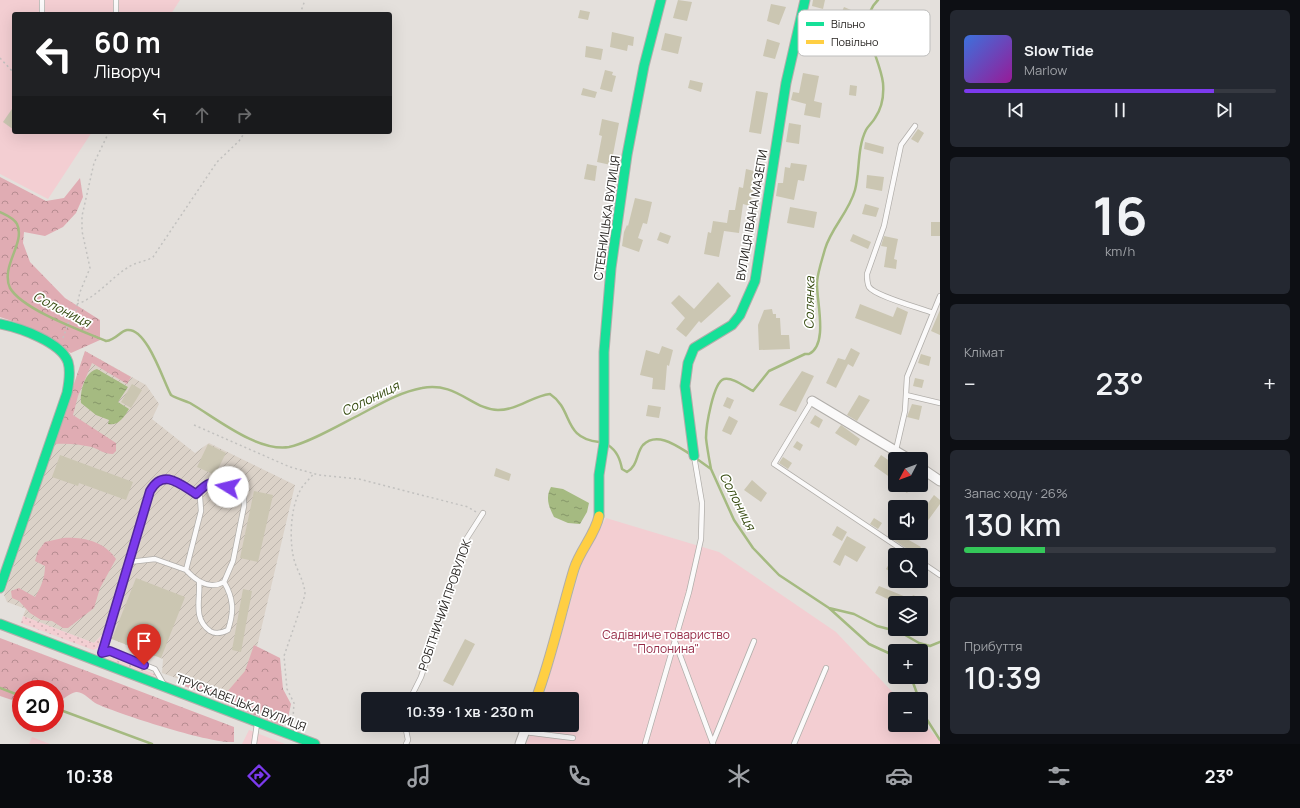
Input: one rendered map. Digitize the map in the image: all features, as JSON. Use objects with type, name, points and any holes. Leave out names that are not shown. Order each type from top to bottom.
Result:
[{"type":"street","name":"СТЕБНИЦЬКА ВУЛИЦЯ","points":[[539,692],[547,670],[575,567],[598,520],[599,475],[604,443],[604,352],[611,268],[627,155],[644,66],[661,0]]},
{"type":"street","name":"ВУЛИЦЯ ІВАНА МАЗЕПИ","points":[[804,10],[806,0]]},
{"type":"street","name":"ВУЛИЦЯ ІВАНА МАЗЕПИ","points":[[694,456],[685,386],[688,363],[694,348],[732,325],[740,315],[755,281],[786,83],[798,33]]},
{"type":"street","points":[[0,324],[13,326],[54,344],[61,349],[65,353],[70,365],[71,376],[65,400],[0,588]]},
{"type":"street","points":[[812,401],[899,452]]},
{"type":"street","points":[[928,473],[940,481]]},
{"type":"street","name":"ТРУСКАВЕЦЬКА ВУЛИЦЯ","points":[[0,624],[286,732],[311,743]]},
{"type":"street","points":[[520,744],[525,732]]},
{"type":"lane","points":[[42,0],[42,12]]},
{"type":"lane","points":[[116,0],[116,12]]},
{"type":"lane","points":[[915,126],[901,145],[884,226],[867,274],[867,281],[869,286],[877,294],[933,313]]},
{"type":"lane","points":[[896,450],[906,411],[907,377],[940,296]]},
{"type":"lane","points":[[906,395],[940,403]]},
{"type":"lane","points":[[812,401],[774,464],[900,548]]},
{"type":"lane","points":[[645,744],[674,639],[689,592],[701,539],[702,503],[694,456]]},
{"type":"lane","points":[[102,653],[153,486],[163,480],[171,479],[200,497],[201,511],[186,570]]},
{"type":"lane","points":[[129,562],[155,559],[170,563],[186,570],[193,578],[212,586],[224,582],[233,561],[244,506],[244,497],[234,488],[212,482],[205,485],[196,494]]},
{"type":"lane","name":"РОБІТНИЧИЙ ПРОВУЛОК","points":[[413,692],[420,677],[467,538],[481,515]]},
{"type":"lane","points":[[928,567],[940,575]]},
{"type":"lane","points":[[199,581],[198,614],[202,623],[213,633],[223,633],[228,630],[231,622],[231,594],[224,582]]},
{"type":"lane","points":[[674,639],[713,743]]},
{"type":"lane","points":[[713,743],[754,641]]},
{"type":"lane","points":[[94,660],[102,653],[110,651],[156,669],[165,686]]},
{"type":"lane","points":[[794,744],[826,668]]},
{"type":"lane","points":[[254,744],[257,722]]},
{"type":"lane","points":[[406,732],[408,740],[406,744]]},
{"type":"lane","points":[[541,732],[572,738]]},
{"type":"path","points":[[301,12],[305,0]]},
{"type":"path","points":[[0,58],[12,71]]},
{"type":"path","points":[[66,331],[69,321],[75,313],[80,292],[90,268],[82,231],[82,216],[94,163],[108,134]]},
{"type":"path","points":[[77,304],[96,293],[128,267],[147,261],[153,256],[217,162],[239,141],[244,134]]},
{"type":"path","points":[[194,425],[290,467],[314,474],[359,479],[468,507],[481,515]]},
{"type":"path","points":[[286,732],[293,718],[294,703],[287,689],[284,656],[305,595],[305,587],[294,561],[291,544],[292,523],[297,495],[314,474]]},
{"type":"shaded area","points":[[85,351],[146,385],[159,404],[152,419],[195,453],[209,443],[295,485],[244,702],[162,673],[163,659],[101,635],[94,643],[23,616],[26,609],[7,602],[4,595]]},
{"type":"green space","points":[[0,0],[180,0],[172,12],[12,12],[12,134],[91,134],[48,199],[0,174]]},
{"type":"green space","points":[[0,177],[46,201],[64,198],[80,178],[83,197],[76,213],[63,227],[45,236],[24,232],[23,243],[30,262],[65,298],[100,320],[100,340],[71,353],[15,322],[0,317]]},
{"type":"green space","points":[[85,351],[131,377],[127,384],[92,363],[78,396],[73,415],[116,443],[116,451],[113,454],[82,445],[54,444]]},
{"type":"green space","name":"Садівниче товариство \"Полонина\"","points":[[606,518],[719,552],[836,632],[892,692],[888,692],[888,732],[928,732],[928,728],[940,741],[940,744],[526,744],[532,732],[579,732],[579,692],[545,692],[582,562]]},
{"type":"green space","points":[[63,538],[78,538],[92,541],[105,548],[116,559],[100,588],[94,608],[68,628],[63,628],[52,621],[41,620],[30,613],[19,601],[12,598],[11,591],[19,588],[35,597],[42,582],[45,570],[45,566],[35,561],[38,551],[45,542]]},
{"type":"green space","points":[[23,616],[94,643],[102,635],[98,648],[93,650],[21,623]]},
{"type":"green space","points":[[0,638],[234,727],[234,742],[187,734],[126,715],[97,704],[79,692],[71,694],[64,698],[64,680],[12,680],[12,700],[0,696]]},
{"type":"green space","points":[[254,645],[280,658],[283,689],[291,704],[288,718],[283,726],[214,699],[215,697],[184,686],[187,680],[221,692],[227,692],[245,671]]},
{"type":"green space","points":[[109,657],[157,675],[157,677],[108,659]]},
{"type":"green space","points":[[249,730],[285,744],[242,744]]},
{"type":"green space","points":[[32,737],[50,744],[29,744]]},
{"type":"water","points":[[97,369],[128,387],[118,402],[129,409],[121,420],[115,424],[108,424],[109,420],[96,415],[81,403],[82,389],[86,378]]},
{"type":"water","points":[[551,487],[563,489],[589,503],[587,512],[580,524],[568,523],[554,517],[549,506],[548,499]]},
{"type":"building","points":[[678,0],[692,2],[687,21],[673,18]]},
{"type":"building","points":[[813,0],[825,0],[823,9],[812,6]]},
{"type":"building","points":[[771,4],[786,7],[779,25],[767,21]]},
{"type":"building","points":[[844,7],[851,10],[843,10]]},
{"type":"building","points":[[580,10],[590,12],[588,20],[578,18]]},
{"type":"building","points":[[612,32],[634,37],[633,46],[628,45],[627,51],[610,47]]},
{"type":"building","points":[[665,33],[682,37],[678,54],[661,50]]},
{"type":"building","points":[[767,39],[780,43],[775,59],[763,56]]},
{"type":"building","points":[[586,46],[603,49],[601,60],[585,57]]},
{"type":"building","points":[[605,70],[613,72],[612,75],[616,76],[612,92],[600,89]]},
{"type":"building","points":[[803,73],[819,76],[814,101],[822,103],[820,118],[804,115],[806,104],[791,100],[793,92],[799,93]]},
{"type":"building","points":[[690,80],[703,83],[701,92],[688,88]]},
{"type":"building","points":[[850,85],[857,86],[856,96],[849,95]]},
{"type":"building","points":[[583,88],[597,92],[595,98],[581,95]]},
{"type":"building","points":[[756,91],[768,93],[761,134],[749,132]]},
{"type":"building","points":[[12,109],[12,129],[3,122]]},
{"type":"building","points":[[602,119],[619,123],[611,165],[597,162],[602,136],[599,135]]},
{"type":"building","points":[[789,123],[801,125],[799,144],[786,142]]},
{"type":"building","points":[[918,129],[924,133],[918,143],[911,139]]},
{"type":"building","points":[[865,142],[884,147],[883,154],[864,149]]},
{"type":"building","points":[[791,163],[807,165],[804,181],[798,180],[794,200],[776,196],[778,183],[783,183],[785,167],[790,168]]},
{"type":"building","points":[[587,164],[597,166],[595,181],[584,179]]},
{"type":"building","points":[[746,169],[754,171],[751,190],[753,190],[750,206],[743,204],[739,233],[724,231],[719,257],[704,254],[708,232],[711,233],[713,221],[727,223],[729,210],[735,210],[739,187],[743,188]]},
{"type":"building","points":[[867,175],[884,177],[882,191],[866,188]]},
{"type":"building","points":[[635,198],[652,202],[647,224],[643,223],[638,238],[643,240],[639,252],[622,246],[624,232],[627,225],[628,226]]},
{"type":"building","points":[[865,204],[879,208],[876,217],[862,214]]},
{"type":"building","points":[[790,207],[817,212],[814,228],[787,223]]},
{"type":"building","points":[[931,222],[940,222],[940,236],[931,236]]},
{"type":"building","points":[[660,232],[671,236],[668,244],[657,240]]},
{"type":"building","points":[[853,234],[871,242],[868,249],[850,241]]},
{"type":"building","points":[[884,236],[898,239],[894,259],[897,260],[896,269],[884,267],[887,247],[881,246]]},
{"type":"building","points":[[718,282],[731,296],[701,323],[699,321],[686,337],[676,329],[685,318],[671,303],[679,295],[694,309]]},
{"type":"building","points":[[860,304],[893,317],[897,307],[908,312],[901,335],[855,318]]},
{"type":"building","points":[[772,309],[773,314],[776,314],[776,318],[780,318],[781,335],[789,335],[790,349],[759,350],[758,325],[764,310]]},
{"type":"building","points":[[940,310],[940,335],[931,331]]},
{"type":"building","points":[[662,346],[673,350],[669,366],[667,365],[665,390],[652,389],[653,378],[640,375],[646,350],[659,354]]},
{"type":"building","points":[[851,348],[860,353],[853,367],[848,364],[836,388],[826,383],[838,358],[845,360]]},
{"type":"building","points":[[921,354],[931,357],[929,366],[918,363]]},
{"type":"building","points":[[802,371],[814,376],[796,412],[779,405]]},
{"type":"building","points":[[915,378],[924,380],[922,388],[913,386]]},
{"type":"building","points":[[132,384],[142,390],[131,408],[121,402]]},
{"type":"building","points":[[859,395],[870,400],[857,421],[847,415]]},
{"type":"building","points":[[727,397],[734,400],[730,409],[723,406]]},
{"type":"building","points":[[912,404],[922,406],[919,420],[907,417]]},
{"type":"building","points":[[648,405],[661,407],[659,418],[646,416]]},
{"type":"building","points":[[815,415],[823,420],[819,428],[810,423]]},
{"type":"building","points":[[729,416],[738,421],[731,435],[722,431]]},
{"type":"building","points":[[841,425],[860,439],[856,446],[835,433]]},
{"type":"building","points":[[797,441],[803,445],[800,451],[793,447]]},
{"type":"building","points":[[208,444],[226,453],[215,475],[197,467]]},
{"type":"building","points":[[60,455],[133,482],[126,500],[79,483],[78,486],[52,477]]},
{"type":"building","points":[[881,455],[888,460],[888,476],[874,466]]},
{"type":"building","points":[[783,457],[792,463],[788,469],[779,463]]},
{"type":"building","points":[[496,468],[511,474],[509,481],[494,476]]},
{"type":"building","points":[[752,480],[767,493],[761,502],[744,490]]},
{"type":"building","points":[[254,491],[273,495],[258,562],[240,558]]},
{"type":"building","points":[[934,495],[940,500],[940,504],[928,520],[928,503]]},
{"type":"building","points":[[874,518],[882,523],[878,529],[870,524]]},
{"type":"building","points":[[837,526],[847,532],[842,541],[832,535]]},
{"type":"building","points":[[847,536],[866,547],[857,562],[845,555],[840,566],[833,562]]},
{"type":"building","points":[[894,540],[909,540],[921,547],[920,548],[906,548]]},
{"type":"building","points":[[136,578],[185,597],[161,658],[112,639]]},
{"type":"building","points":[[879,586],[904,596],[888,596],[888,599],[875,593]]},
{"type":"building","points":[[243,589],[252,591],[241,652],[232,650]]},
{"type":"building","points":[[465,639],[475,644],[453,686],[443,681]]},
{"type":"waterway","name":"Солянка","points":[[871,10],[878,0]]},
{"type":"waterway","name":"Солянка","points":[[711,469],[706,442],[706,432],[713,396],[720,382],[724,379],[731,379],[753,391],[769,371],[805,354],[809,354],[815,349],[819,341],[820,321],[817,282],[820,266],[831,234],[849,206],[857,183],[863,137],[867,128],[877,114],[882,101],[883,83],[875,56]]},
{"type":"waterway","name":"Солониця","points":[[0,212],[14,220],[19,231],[16,247],[8,271],[10,288],[17,296],[40,312],[106,341],[113,339],[124,331],[134,331],[148,346],[171,395],[190,403],[224,425],[250,439],[277,447],[297,445],[325,433],[398,395],[422,388],[434,387],[445,388],[480,406],[498,410],[512,408],[537,397],[550,394],[563,408],[574,429],[579,435],[599,442]]},
{"type":"waterway","name":"Солониця","points":[[608,445],[618,456],[622,469],[627,472],[635,463],[643,445],[654,439],[667,441],[690,454]]},
{"type":"waterway","name":"Солониця","points":[[697,459],[711,469],[734,520],[753,548],[779,575],[829,608],[854,614],[877,626],[900,632],[919,643],[930,646],[940,642]]},
{"type":"waterway","points":[[829,608],[869,644],[888,653]]},
{"type":"waterway","points":[[914,684],[916,692]]},
{"type":"waterway","points":[[0,688],[12,693]]},
{"type":"waterway","points":[[64,711],[152,744]]},
{"type":"waterway","points":[[928,721],[940,740]]},
{"type":"traffic: fast","points":[[599,516],[599,475],[604,443],[604,352],[611,268],[627,155],[644,66],[661,0]]},
{"type":"traffic: fast","points":[[803,10],[805,0]]},
{"type":"traffic: fast","points":[[694,456],[685,386],[688,363],[694,348],[732,325],[740,315],[755,281],[786,83],[798,31]]},
{"type":"traffic: fast","points":[[0,324],[18,329],[49,342],[64,355],[68,362],[70,374],[67,393],[0,588]]},
{"type":"traffic: fast","points":[[0,624],[315,744]]},
{"type":"traffic: slow","points":[[539,692],[552,650],[574,569],[594,530],[599,516]]},
{"type":"route","points":[[144,665],[110,651],[102,653],[150,491],[158,482],[171,479],[196,494],[205,485],[212,482],[228,487]]}]
